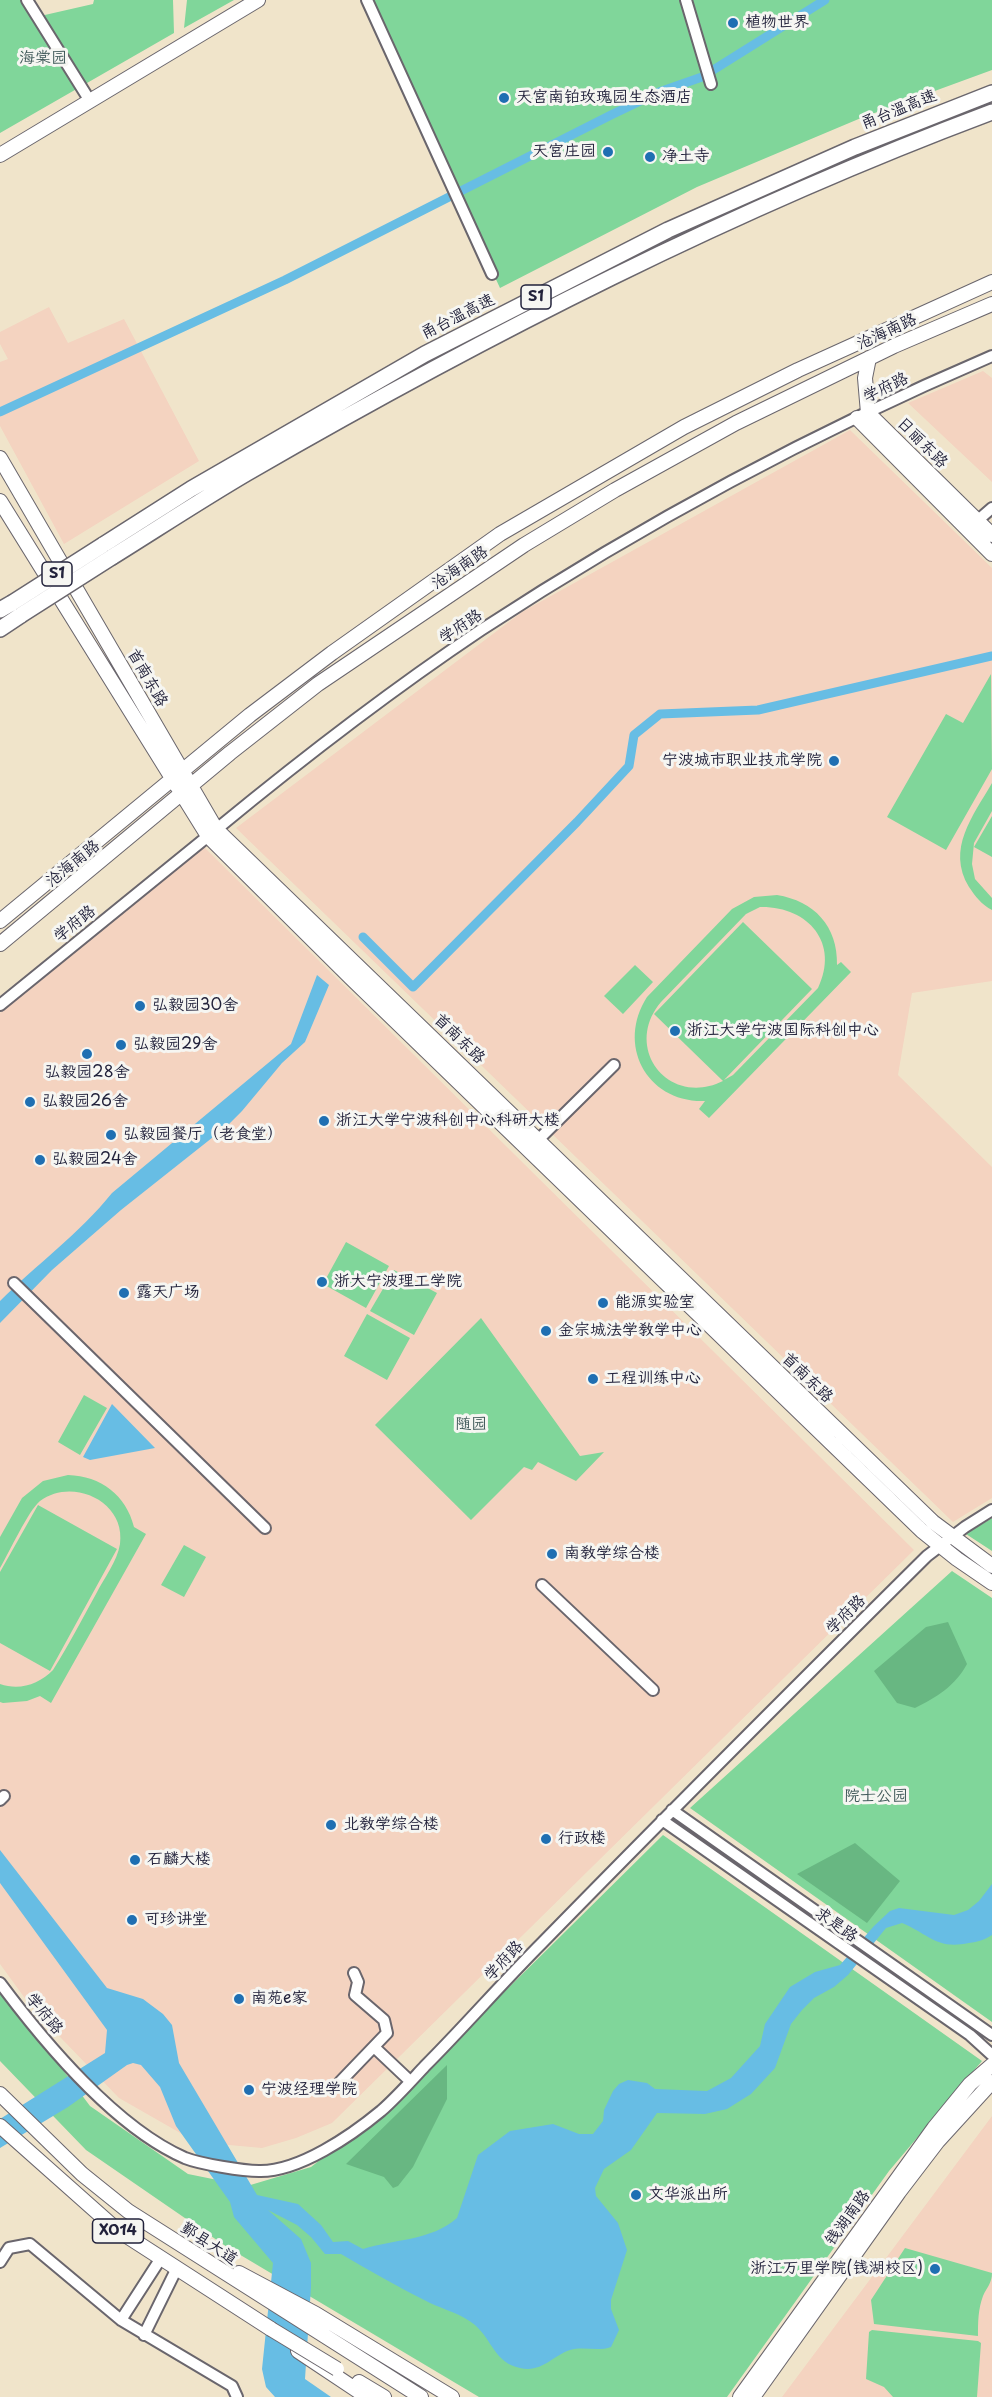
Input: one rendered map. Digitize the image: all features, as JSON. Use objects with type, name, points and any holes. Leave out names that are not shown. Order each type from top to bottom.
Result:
[{"type":"highway","name":"甬台温高速","points":[[108,551],[191,489],[425,354],[668,230],[855,147],[992,93]]},
{"type":"highway","name":"甬台温高速","points":[[0,629],[11,609],[53,586],[108,551],[413,379],[566,299],[723,224],[933,134],[992,112]]},
{"type":"main road","points":[[0,155],[258,0]]},
{"type":"main road","name":"沧海南路","points":[[0,921],[250,714],[500,534],[684,427],[798,370],[992,282]]},
{"type":"main road","name":"沧海南路","points":[[0,944],[318,684],[524,545],[615,490],[736,423],[869,358],[992,304]]},
{"type":"main road","points":[[862,416],[869,358]]},
{"type":"main road","name":"日丽东路","points":[[862,416],[992,535]]},
{"type":"main road","name":"日丽东路","points":[[862,416],[992,554]]},
{"type":"main road","name":"首南东路","points":[[0,458],[177,774]]},
{"type":"main road","name":"首南东路","points":[[0,501],[177,774],[212,832],[652,1270],[922,1532],[992,1583]]},
{"type":"main road","name":"首南东路","points":[[212,832],[538,1140],[933,1522],[992,1566]]},
{"type":"main road","name":"钱湖南路","points":[[740,2397],[934,2128],[970,2084],[992,2065]]},
{"type":"main road","name":"钱湖南路","points":[[753,2397],[899,2192],[938,2141],[992,2082]]},
{"type":"main road","name":"鄞县大道","points":[[4,2098],[82,2174],[128,2211],[259,2289],[323,2335],[421,2397]]},
{"type":"main road","name":"X014","points":[[0,2126],[116,2229],[268,2328],[384,2397]]},
{"type":"main road","points":[[259,2289],[316,2314],[452,2397]]},
{"type":"main road","points":[[268,2328],[311,2361],[367,2397]]},
{"type":"street","points":[[27,0],[90,101]]},
{"type":"street","points":[[367,0],[492,274]]},
{"type":"street","points":[[686,0],[711,84]]},
{"type":"street","name":"学府路","points":[[0,1005],[311,752],[479,632],[568,575],[674,512],[815,438],[992,356]]},
{"type":"street","points":[[977,521],[992,507]]},
{"type":"street","points":[[538,1140],[614,1065]]},
{"type":"street","points":[[14,1283],[265,1528]]},
{"type":"street","name":"学府路","points":[[0,1983],[22,2013],[72,2070],[114,2111],[153,2139],[188,2159],[261,2171],[289,2165],[316,2155],[383,2109],[662,1820],[919,1564],[952,1537],[992,1510]]},
{"type":"street","points":[[542,1585],[652,1690]]},
{"type":"street","name":"求是路","points":[[672,1810],[992,2035]]},
{"type":"street","name":"求是路","points":[[662,1820],[970,2035],[992,2055]]},
{"type":"street","points":[[340,2082],[387,2033],[384,2020],[356,1995],[358,1982],[354,1972]]},
{"type":"street","points":[[374,2047],[410,2081]]},
{"type":"street","points":[[0,2262],[9,2248],[30,2244],[121,2320],[231,2386],[237,2397]]},
{"type":"street","points":[[121,2320],[161,2258]]},
{"type":"street","points":[[144,2335],[177,2268]]},
{"type":"shaded area","points":[[49,307],[68,343],[124,319],[199,461],[64,544],[0,426],[0,362],[8,359],[0,344],[0,332]]},
{"type":"shaded area","points":[[983,371],[992,378],[992,482],[908,403]]},
{"type":"shaded area","name":"浙江大学宁波国际科创中心","points":[[850,430],[992,568],[992,981],[912,993],[898,1075],[992,1167],[992,1498],[953,1522],[236,828],[522,612]]},
{"type":"shaded area","name":"浙大宁波理工学院","points":[[204,847],[914,1550],[332,2123],[296,2138],[262,2148],[196,2142],[119,2098],[32,2008],[0,1964],[0,1013]]},
{"type":"shaded area","name":"浙江万里学院(钱湖校区)","points":[[992,2116],[992,2397],[782,2397],[895,2246]]},
{"type":"green space","name":"海棠园","points":[[0,0],[25,0],[36,17],[93,4],[94,0],[173,0],[174,33],[0,133]]},
{"type":"green space","points":[[187,0],[234,0],[184,28]]},
{"type":"green space","name":"天宫庄园","points":[[367,0],[992,0],[992,70],[861,118],[697,187],[500,288]]},
{"type":"green space","points":[[991,674],[992,769],[946,850],[887,817],[946,714],[963,723]]},
{"type":"green space","points":[[992,783],[992,811],[974,843],[972,864],[975,879],[992,898],[992,910],[979,900],[969,887],[960,859],[961,846],[970,820]]},
{"type":"green space","points":[[992,816],[992,857],[974,847]]},
{"type":"green space","points":[[777,895],[802,903],[813,910],[828,927],[833,938],[837,965],[841,962],[851,972],[709,1118],[699,1109],[705,1101],[685,1099],[667,1092],[653,1082],[643,1068],[636,1052],[635,1034],[638,1015],[647,997],[732,909],[754,897]],"holes":[[[760,907],[777,908],[805,920],[822,942],[825,956],[824,972],[818,988],[733,1075],[724,1080],[812,989],[743,922],[654,1014],[723,1081],[703,1087],[685,1087],[669,1080],[657,1069],[649,1054],[647,1038],[650,1020],[661,1002],[746,914]]]},
{"type":"green space","points":[[635,965],[653,982],[623,1014],[604,996]]},
{"type":"green space","points":[[346,1242],[389,1266],[366,1308],[323,1284]]},
{"type":"green space","points":[[394,1270],[437,1293],[414,1335],[370,1311]]},
{"type":"green space","points":[[367,1314],[410,1338],[387,1380],[344,1356]]},
{"type":"green space","name":"随园","points":[[481,1318],[580,1456],[604,1452],[576,1481],[538,1462],[532,1470],[524,1467],[471,1520],[375,1425]]},
{"type":"green space","points":[[84,1395],[107,1408],[80,1455],[58,1442]]},
{"type":"green space","points":[[68,1475],[91,1479],[110,1489],[125,1506],[134,1527],[146,1534],[51,1703],[40,1696],[27,1701],[3,1703],[0,1702],[0,1684],[15,1687],[29,1685],[42,1679],[53,1670],[110,1570],[120,1544],[120,1529],[115,1516],[106,1505],[94,1497],[81,1493],[53,1494],[35,1506],[0,1568],[0,1537],[22,1498],[43,1481]]},
{"type":"green space","points":[[38,1505],[117,1549],[50,1671],[0,1643],[0,1572]]},
{"type":"green space","points":[[992,1518],[992,1551],[966,1534]]},
{"type":"green space","points":[[184,1545],[206,1557],[184,1597],[161,1585]]},
{"type":"green space","name":"院士公园","points":[[952,1571],[992,1598],[992,2022],[690,1808]]},
{"type":"green space","points":[[948,1622],[967,1664],[962,1672],[945,1690],[915,1708],[897,1703],[874,1671],[926,1627]]},
{"type":"green space","points":[[663,1835],[982,2061],[889,2171],[727,2397],[479,2397],[227,2247],[86,2150],[0,2061],[0,1986],[90,2106],[188,2174],[247,2186],[311,2167],[388,2107]]},
{"type":"green space","points":[[855,1843],[900,1881],[867,1923],[797,1874]]},
{"type":"green space","points":[[447,2065],[447,2099],[413,2167],[398,2186],[393,2188],[384,2177],[346,2164]]},
{"type":"green space","points":[[905,2248],[992,2273],[980,2306],[978,2336],[874,2324],[871,2300]]},
{"type":"green space","points":[[872,2330],[978,2341],[981,2343],[977,2397],[893,2397],[884,2387],[866,2379],[869,2332]]},
{"type":"water","points":[[317,975],[329,985],[305,1042],[282,1063],[227,1126],[121,1210],[52,1270],[0,1323],[0,1301],[86,1222],[112,1193],[291,1044]]},
{"type":"water","points":[[112,1404],[155,1448],[90,1460],[83,1457]]},
{"type":"water","points":[[0,1850],[107,1988],[143,1999],[163,2014],[172,2025],[179,2063],[257,2195],[298,2204],[321,2225],[333,2242],[348,2241],[363,2249],[424,2235],[447,2226],[457,2218],[478,2155],[510,2131],[553,2124],[579,2134],[593,2134],[603,2121],[604,2110],[613,2091],[619,2084],[628,2080],[647,2083],[655,2089],[707,2091],[731,2078],[760,2046],[765,2024],[790,1987],[815,1972],[840,1965],[890,1911],[899,1908],[954,1915],[968,1910],[979,1901],[992,1884],[992,1935],[975,1942],[958,1945],[940,1943],[902,1923],[886,1928],[848,1975],[834,1987],[814,1998],[802,2010],[791,2024],[775,2068],[751,2094],[727,2109],[705,2114],[657,2113],[631,2150],[604,2169],[595,2188],[596,2196],[618,2223],[627,2250],[611,2300],[611,2309],[619,2330],[611,2347],[570,2350],[535,2368],[520,2368],[512,2365],[499,2356],[481,2331],[470,2321],[430,2303],[341,2254],[325,2254],[297,2225],[268,2210],[301,2239],[311,2263],[305,2379],[331,2397],[275,2397],[266,2387],[262,2369],[273,2263],[234,2217],[230,2202],[176,2126],[160,2087],[141,2065],[133,2063],[127,2065],[68,2107],[0,2148],[0,2119],[105,2053],[107,2030],[0,1883]]},
{"type":"waterway","points":[[0,412],[285,280],[659,92],[702,77],[825,0]]},
{"type":"waterway","points":[[363,937],[413,987],[577,822],[629,766],[634,735],[660,714],[758,710],[992,656]]},
{"type":"place","name":"植物世界","points":[[733,23]]},
{"type":"place","name":"天宫南铂玫瑰园生态酒店","points":[[504,98]]},
{"type":"place","name":"天宫庄园","points":[[608,152]]},
{"type":"place","name":"净土寺","points":[[650,157]]},
{"type":"place","name":"宁波城市职业技术学院","points":[[834,761]]},
{"type":"place","name":"弘毅园30舍","points":[[140,1006]]},
{"type":"place","name":"浙江大学宁波国际科创中心","points":[[675,1031]]},
{"type":"place","name":"弘毅园29舍","points":[[121,1045]]},
{"type":"place","name":"弘毅园28舍","points":[[87,1054]]},
{"type":"place","name":"弘毅园26舍","points":[[30,1102]]},
{"type":"place","name":"浙江大学宁波科创中心科研大楼","points":[[324,1121]]},
{"type":"place","name":"弘毅园餐厅（老食堂）","points":[[111,1135]]},
{"type":"place","name":"弘毅园24舍","points":[[40,1160]]},
{"type":"place","name":"浙大宁波理工学院","points":[[322,1282]]},
{"type":"place","name":"露天广场","points":[[124,1293]]},
{"type":"place","name":"能源实验室","points":[[603,1303]]},
{"type":"place","name":"金宗城法学教学中心","points":[[546,1331]]},
{"type":"place","name":"工程训练中心","points":[[593,1379]]},
{"type":"place","name":"南教学综合楼","points":[[552,1554]]},
{"type":"place","name":"北教学综合楼","points":[[331,1825]]},
{"type":"place","name":"行政楼","points":[[546,1839]]},
{"type":"place","name":"石麟大楼","points":[[135,1860]]},
{"type":"place","name":"可珍讲堂","points":[[132,1920]]},
{"type":"place","name":"南苑e家","points":[[239,1999]]},
{"type":"place","name":"宁波经理学院","points":[[249,2090]]},
{"type":"place","name":"文华派出所","points":[[636,2195]]},
{"type":"place","name":"浙江万里学院(钱湖校区)","points":[[935,2269]]}]
